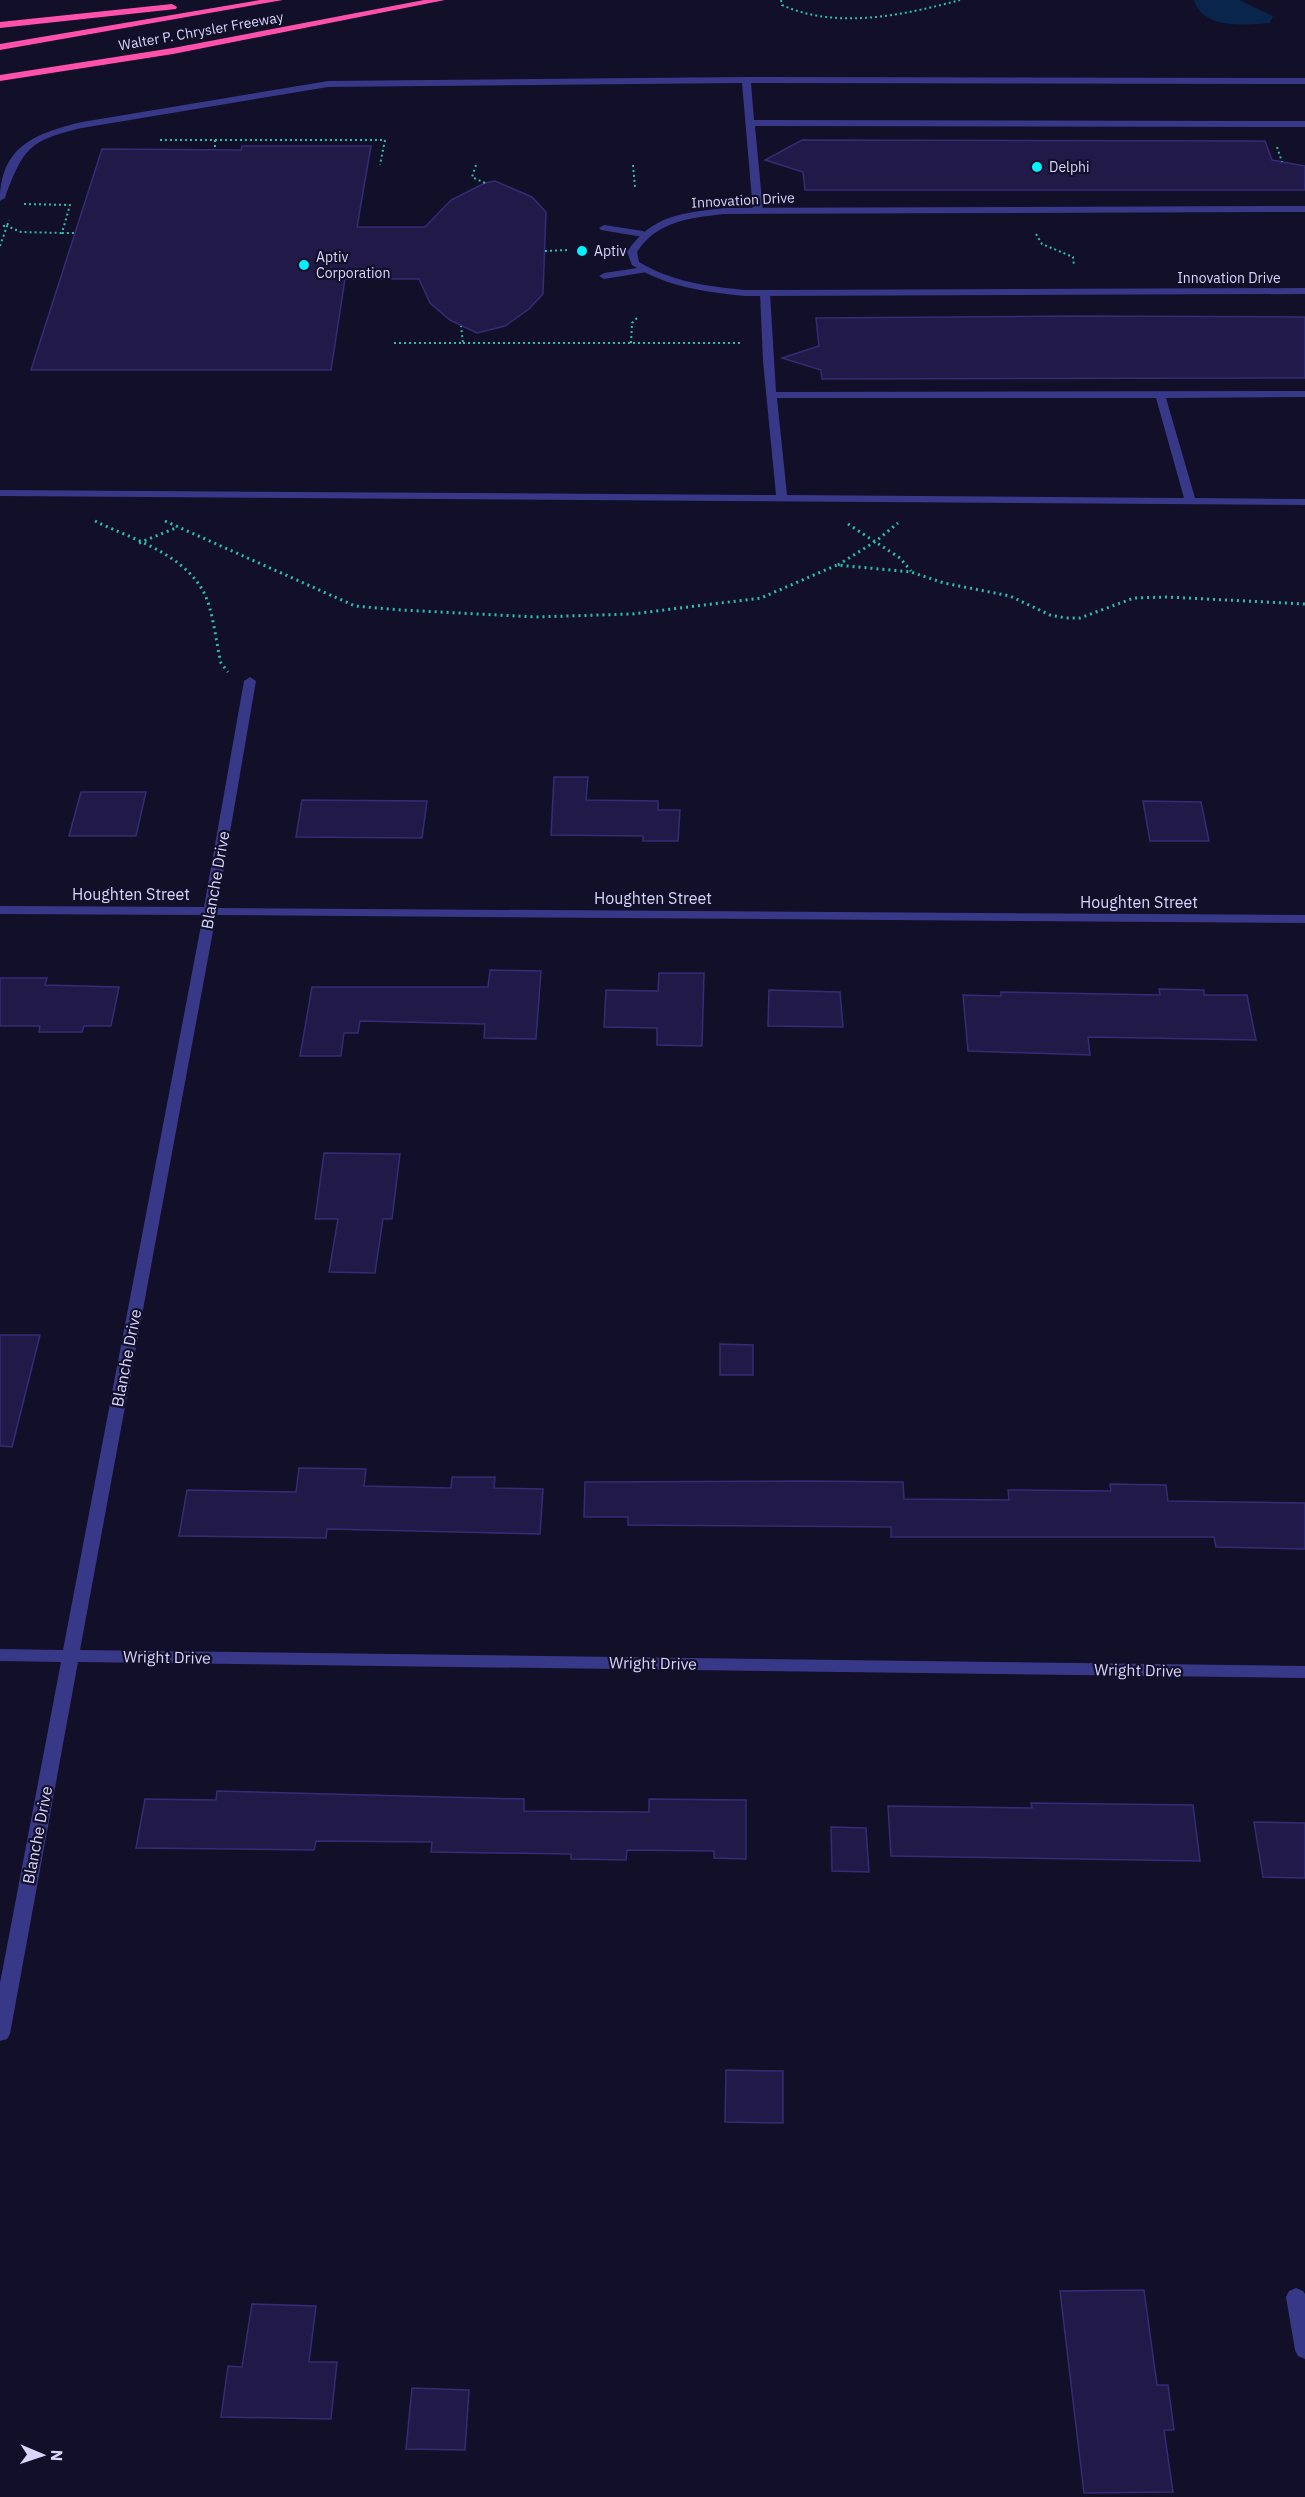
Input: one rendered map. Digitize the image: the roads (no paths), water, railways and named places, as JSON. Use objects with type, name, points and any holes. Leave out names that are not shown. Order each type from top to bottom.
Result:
[{"type":"highway","points":[[0,25],[224,0]]},
{"type":"highway","name":"Walter P. Chrysler Freeway","points":[[0,47],[278,0]]},
{"type":"highway","name":"Walter P. Chrysler Freeway","points":[[0,78],[173,51],[440,0]]},
{"type":"street","points":[[0,198],[19,151],[65,129],[328,84],[746,80],[1305,81]]},
{"type":"street","points":[[746,80],[758,211]]},
{"type":"street","points":[[750,123],[1305,124]]},
{"type":"street","points":[[0,167],[11,166]]},
{"type":"street","name":"Innovation Drive","points":[[642,234],[673,219],[697,214],[758,211],[1305,209]]},
{"type":"street","points":[[603,228],[642,234],[632,252],[635,263],[644,270]]},
{"type":"street","points":[[604,276],[644,270]]},
{"type":"street","name":"Innovation Drive","points":[[644,270],[667,280],[693,286],[765,293],[1305,291]]},
{"type":"street","points":[[765,293],[782,498]]},
{"type":"street","points":[[772,395],[1305,394]]},
{"type":"street","points":[[1160,395],[1190,501]]},
{"type":"street","points":[[0,493],[1305,502]]},
{"type":"street","name":"Blanche Drive","points":[[0,2034],[210,912],[250,681]]},
{"type":"street","name":"Houghten Street","points":[[0,910],[1305,919]]},
{"type":"street","name":"Wright Drive","points":[[0,1655],[1305,1672]]},
{"type":"street","points":[[1296,2297],[1305,2350]]},
{"type":"water","points":[[1194,0],[1239,0],[1273,16],[1270,23],[1226,24],[1206,17]]},
{"type":"place","name":"Delphi","points":[[1037,167]]},
{"type":"place","name":"Aptiv","points":[[582,251]]},
{"type":"place","name":"Aptiv Corporation","points":[[304,265]]}]
